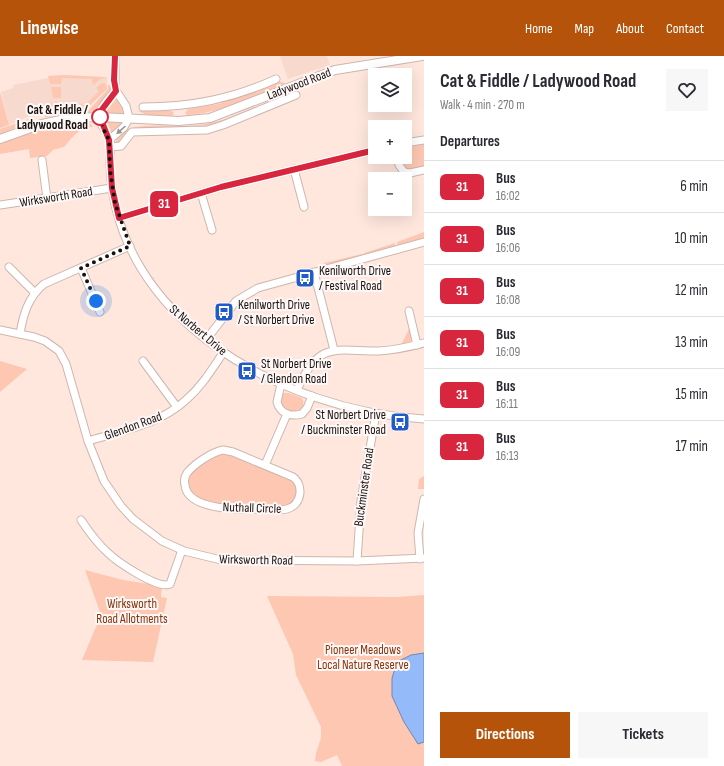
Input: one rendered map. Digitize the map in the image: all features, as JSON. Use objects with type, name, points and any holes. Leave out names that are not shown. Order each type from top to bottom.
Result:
[{"type":"main road","name":"Ladywood Road","points":[[0,139],[60,119],[100,117],[179,121],[197,120],[219,115],[336,70],[422,56]]},
{"type":"street","points":[[110,143],[124,127],[129,118],[126,106],[116,91],[114,80],[115,56]]},
{"type":"street","name":"Ladywood Road","points":[[147,105],[178,106],[218,100],[254,89],[271,79]]},
{"type":"street","points":[[100,117],[100,112],[116,91]]},
{"type":"street","name":"Ladywood Road","points":[[110,143],[121,146],[132,132],[191,131],[210,129],[293,98]]},
{"type":"street","points":[[178,106],[179,121]]},
{"type":"street","name":"St Norbert Drive","points":[[100,117],[110,143],[112,188],[119,218],[130,246],[147,278],[167,304],[186,323],[223,353],[252,370],[281,384],[335,404],[376,414],[424,419]]},
{"type":"street","points":[[412,142],[424,140]]},
{"type":"street","points":[[119,218],[201,193],[368,152]]},
{"type":"street","points":[[42,160],[47,198]]},
{"type":"street","points":[[399,164],[404,172],[410,173],[424,170]]},
{"type":"street","points":[[294,169],[304,207]]},
{"type":"street","name":"Wirksworth Road","points":[[0,205],[112,188]]},
{"type":"street","points":[[201,193],[212,230]]},
{"type":"street","points":[[206,340],[225,314],[244,295],[258,288],[424,242]]},
{"type":"street","points":[[20,334],[26,308],[36,292],[49,281],[130,246]]},
{"type":"street","points":[[9,267],[36,292]]},
{"type":"street","points":[[81,268],[100,312]]},
{"type":"street","points":[[314,272],[334,350]]},
{"type":"street","points":[[297,390],[311,364],[322,355],[334,350],[348,348],[390,350],[421,344],[410,311]]},
{"type":"street","name":"Wirksworth Road","points":[[0,330],[45,341],[59,351],[63,356],[88,441],[104,481],[121,506],[133,519],[149,532],[182,550],[213,559],[240,561],[357,561],[422,558]]},
{"type":"street","name":"Glendon Road","points":[[88,441],[150,422],[177,407],[198,387],[223,353]]},
{"type":"street","points":[[142,361],[177,407]]},
{"type":"street","points":[[281,384],[277,402],[281,410],[287,414],[302,414],[307,408],[312,396]]},
{"type":"street","points":[[265,465],[287,414]]},
{"type":"street","name":"Buckminster Road","points":[[357,561],[360,508],[376,414]]},
{"type":"street","name":"Nuthall Circle","points":[[218,451],[233,452],[265,465],[293,477],[298,482],[300,494],[297,502],[292,507],[284,509],[219,507],[195,499],[189,495],[186,488],[185,480],[188,472],[218,451]]},
{"type":"street","points":[[422,558],[418,533],[424,499]]},
{"type":"street","points":[[81,520],[95,545],[122,564],[152,580],[167,585],[170,584],[182,550]]},
{"type":"shaded area","points":[[280,56],[327,56],[330,65],[288,79]]},
{"type":"shaded area","points":[[62,75],[107,77],[107,89],[85,110],[54,110],[32,115],[9,125],[1,92],[13,88],[13,85]]},
{"type":"green space","points":[[62,75],[107,78],[100,79],[93,85],[92,79],[62,78],[61,84],[50,84],[48,76]]},
{"type":"green space","points":[[276,81],[286,83],[250,98],[212,111],[187,115],[185,113],[188,109],[219,104]]},
{"type":"green space","points":[[102,83],[106,84],[107,89],[85,110],[58,109],[55,101],[60,105],[81,106],[81,103],[84,106],[99,91],[96,88]]},
{"type":"green space","points":[[108,85],[110,85],[110,95],[97,111],[86,113],[108,89]]},
{"type":"green space","points":[[51,87],[61,87],[61,98],[53,98]]},
{"type":"green space","points":[[294,90],[295,93],[213,125],[131,130],[120,143],[116,142],[120,135],[127,130],[136,127],[157,125],[186,126],[215,122],[255,108]]},
{"type":"green space","points":[[0,92],[9,125],[0,128]]},
{"type":"green space","points":[[114,97],[124,107],[122,115],[104,114],[103,112]]},
{"type":"green space","points":[[52,103],[54,110],[35,114],[33,108]]},
{"type":"green space","points":[[138,111],[172,111],[174,114],[172,116],[147,115]]},
{"type":"green space","points":[[60,112],[84,113],[45,117],[45,115]]},
{"type":"green space","points":[[32,118],[32,120],[0,135],[0,129]]},
{"type":"green space","points":[[73,120],[74,122],[90,123],[93,127],[88,127],[80,131],[64,147],[53,150],[47,156],[30,158],[29,149],[0,154],[0,142],[49,125]]},
{"type":"green space","points":[[106,121],[124,122],[112,134]]},
{"type":"green space","points":[[424,144],[424,166],[413,171],[403,168],[402,164],[412,164],[412,147]]},
{"type":"green space","points":[[424,232],[424,238],[397,245],[397,242]]},
{"type":"green space","points":[[395,243],[395,246],[365,255],[364,253]]},
{"type":"green space","points":[[362,254],[325,266],[324,263]]},
{"type":"green space","points":[[409,329],[411,330],[412,339],[410,342],[401,345]]},
{"type":"green space","points":[[0,361],[27,369],[0,392]]},
{"type":"green space","points":[[283,393],[289,393],[302,398],[303,404],[301,409],[292,412],[287,411],[280,405],[281,396]]},
{"type":"green space","points":[[218,453],[248,459],[288,478],[296,483],[297,492],[295,499],[292,503],[286,506],[248,507],[219,504],[197,498],[188,491],[189,477],[196,468]]},
{"type":"green space","points":[[424,476],[424,489],[418,489],[419,479]]},
{"type":"green space","name":"Wirksworth Road Allotments","points":[[85,570],[123,580],[162,586],[161,597],[167,598],[153,662],[82,660],[101,615]]},
{"type":"green space","name":"Pioneer Meadows Local Nature Reserve","points":[[424,595],[424,766],[342,766],[337,755],[321,762],[315,761],[321,738],[321,727],[296,675],[293,654],[267,596],[397,597]]},
{"type":"water","points":[[424,653],[424,742],[418,744],[404,722],[392,696],[392,678],[397,662],[411,655]]},
{"type":"bus line","name":"31","points":[[115,56],[114,86],[116,91],[100,112],[100,117],[103,128],[109,140],[112,188],[119,218],[221,187],[368,152]]},
{"type":"place","name":"Cat & Fiddle / Ladywood Road","points":[[100,117]]},
{"type":"place","name":"Kenilworth Drive / Festival Road","points":[[305,278]]},
{"type":"place","name":"Kenilworth Drive / St Norbert Drive","points":[[224,312]]},
{"type":"place","name":"St Norbert Drive / Glendon Road","points":[[247,371]]},
{"type":"place","name":"St Norbert Drive / Buckminster Road","points":[[400,422]]},
{"type":"route","points":[[96,301],[81,268],[130,246],[115,203],[110,170],[109,140],[103,128],[100,117]]}]
